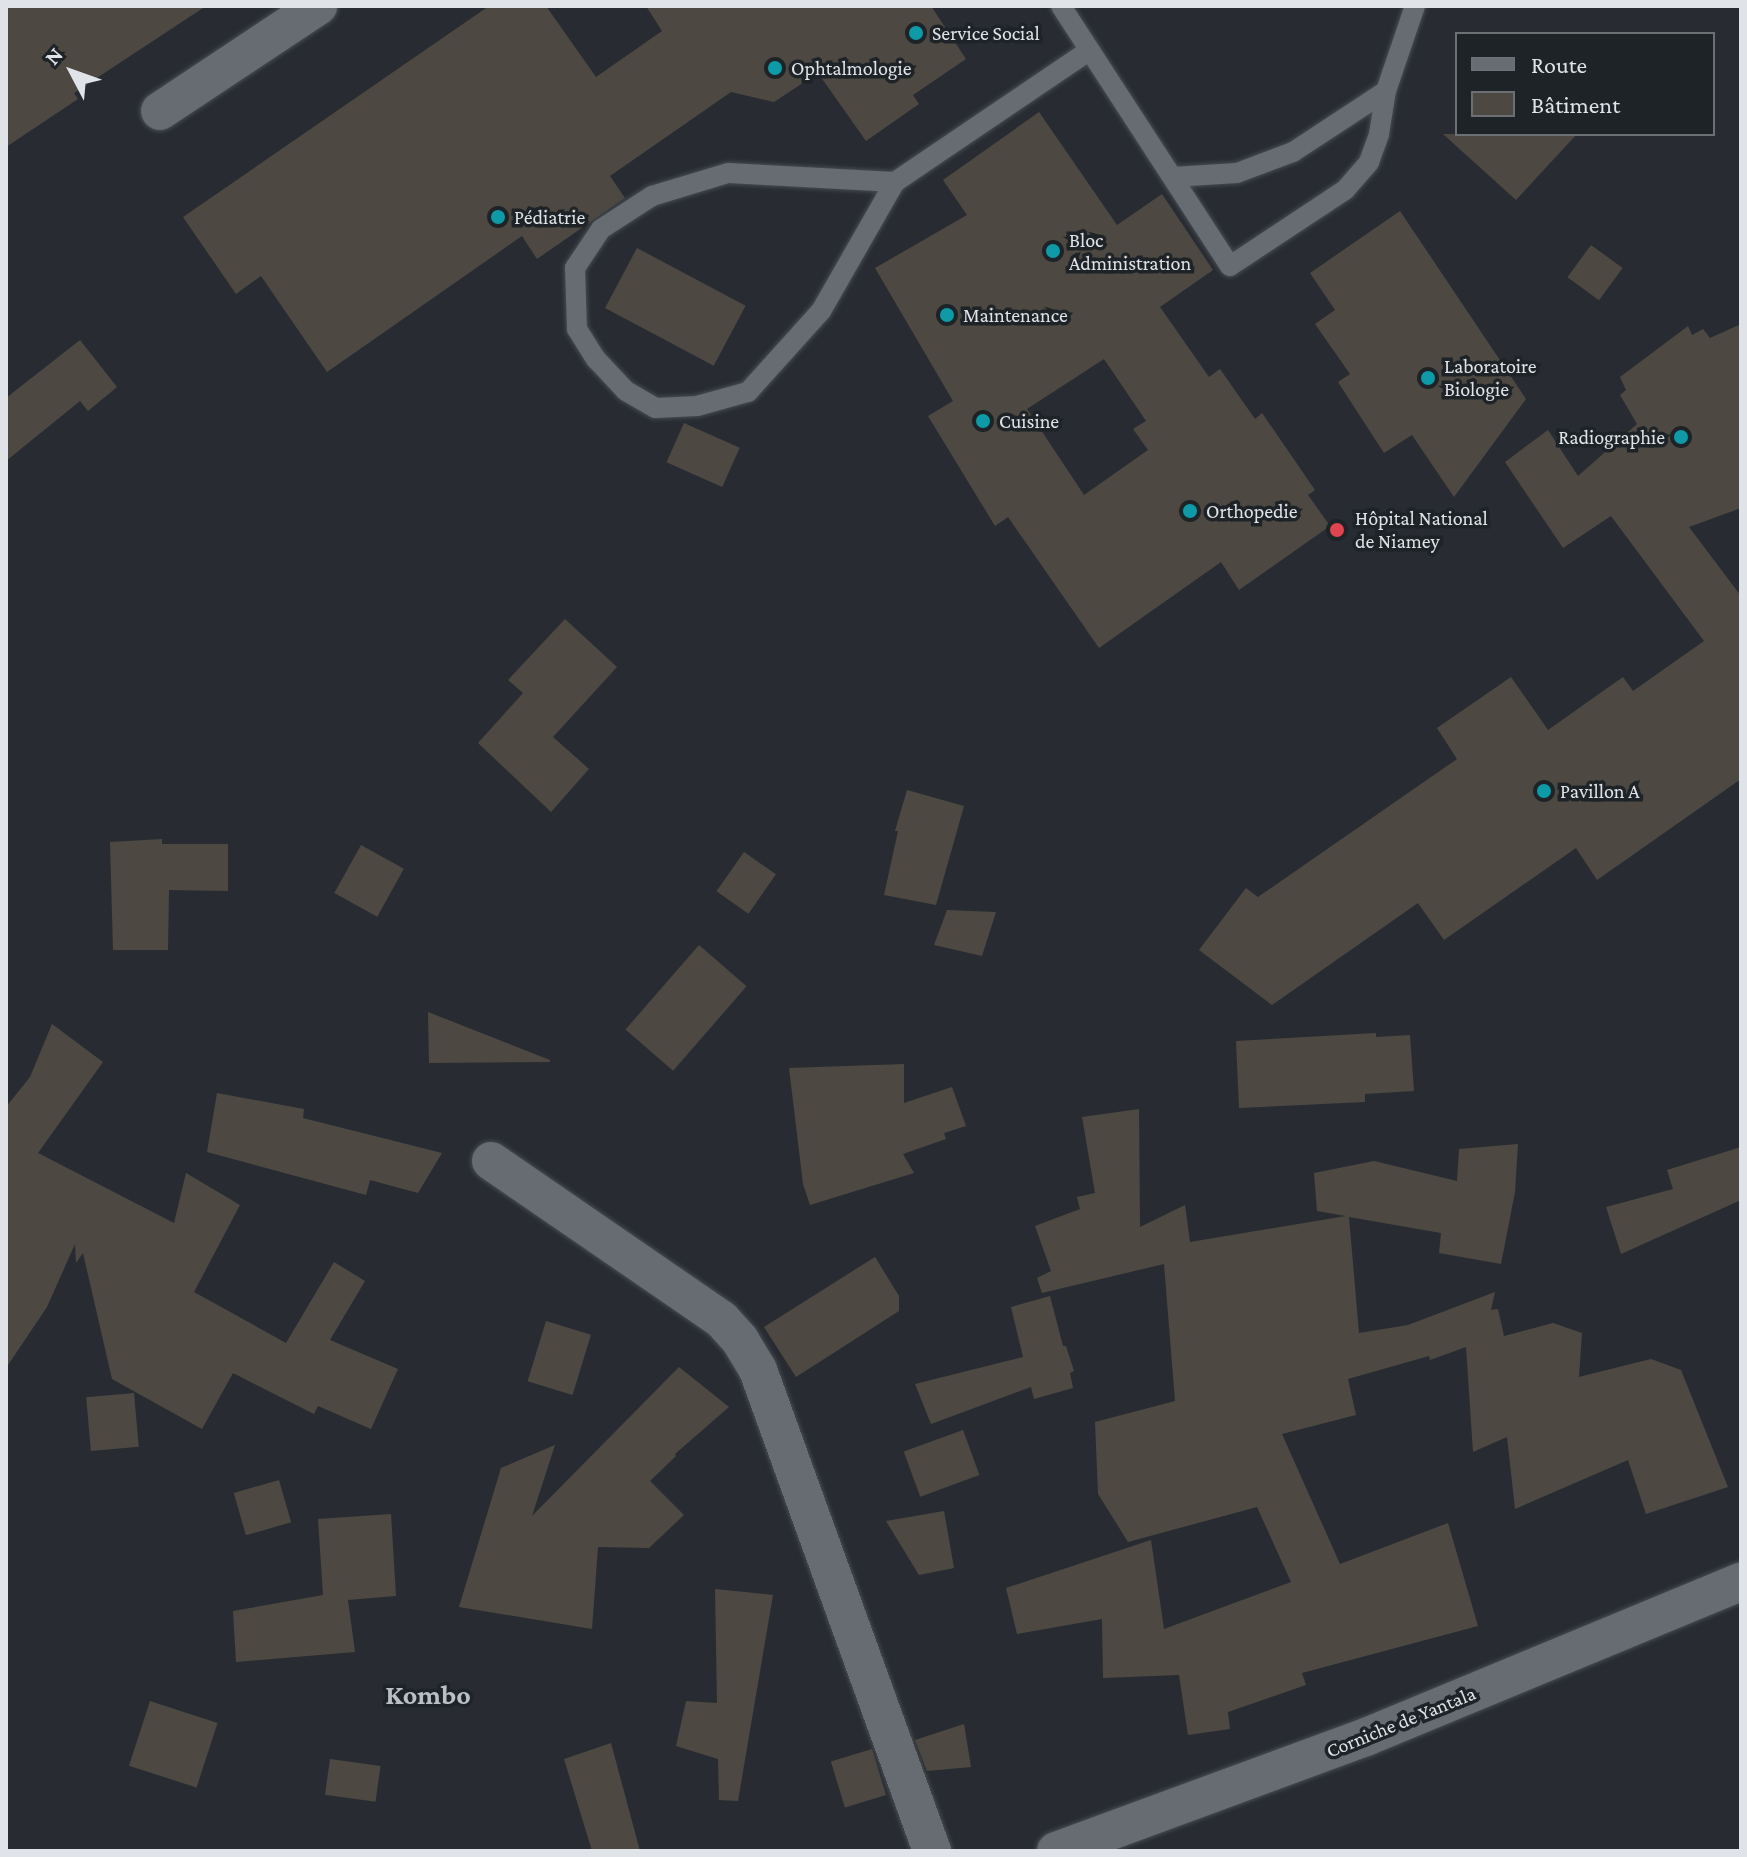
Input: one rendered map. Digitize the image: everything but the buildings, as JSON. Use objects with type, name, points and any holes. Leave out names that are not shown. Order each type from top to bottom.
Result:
[{"type":"street","points":[[160,111],[318,6]]},
{"type":"street","points":[[491,1161],[722,1320],[740,1340],[758,1370],[932,1851]]},
{"type":"street","name":"Corniche de Yantala","points":[[1056,1851],[1366,1737],[1741,1582]]},
{"type":"lane","points":[[1061,6],[1230,266],[1345,190],[1369,162],[1379,134],[1386,91],[1415,6]]},
{"type":"lane","points":[[895,182],[728,173],[652,196],[601,229],[575,268],[577,329],[596,359],[626,391],[656,408],[697,406],[748,392],[821,311],[895,182],[1090,50]]},
{"type":"lane","points":[[1173,177],[1237,173],[1293,152],[1386,91]]},
{"type":"place","name":"Service Social","points":[[916,33]]},
{"type":"place","name":"Ophtalmologie","points":[[775,68]]},
{"type":"place","name":"Pédiatrie","points":[[498,217]]},
{"type":"place","name":"Bloc Administration","points":[[1053,251]]},
{"type":"place","name":"Maintenance","points":[[947,315]]},
{"type":"place","name":"Laboratoire Biologie","points":[[1428,378]]},
{"type":"place","name":"Cuisine","points":[[983,421]]},
{"type":"place","name":"Radiographie","points":[[1681,437]]},
{"type":"place","name":"Orthopedie","points":[[1190,511]]},
{"type":"place","name":"Hôpital National de Niamey","points":[[1337,530]]},
{"type":"place","name":"Pavillon A","points":[[1544,791]]},
{"type":"district","name":"Kombo","points":[[428,1695]]}]
